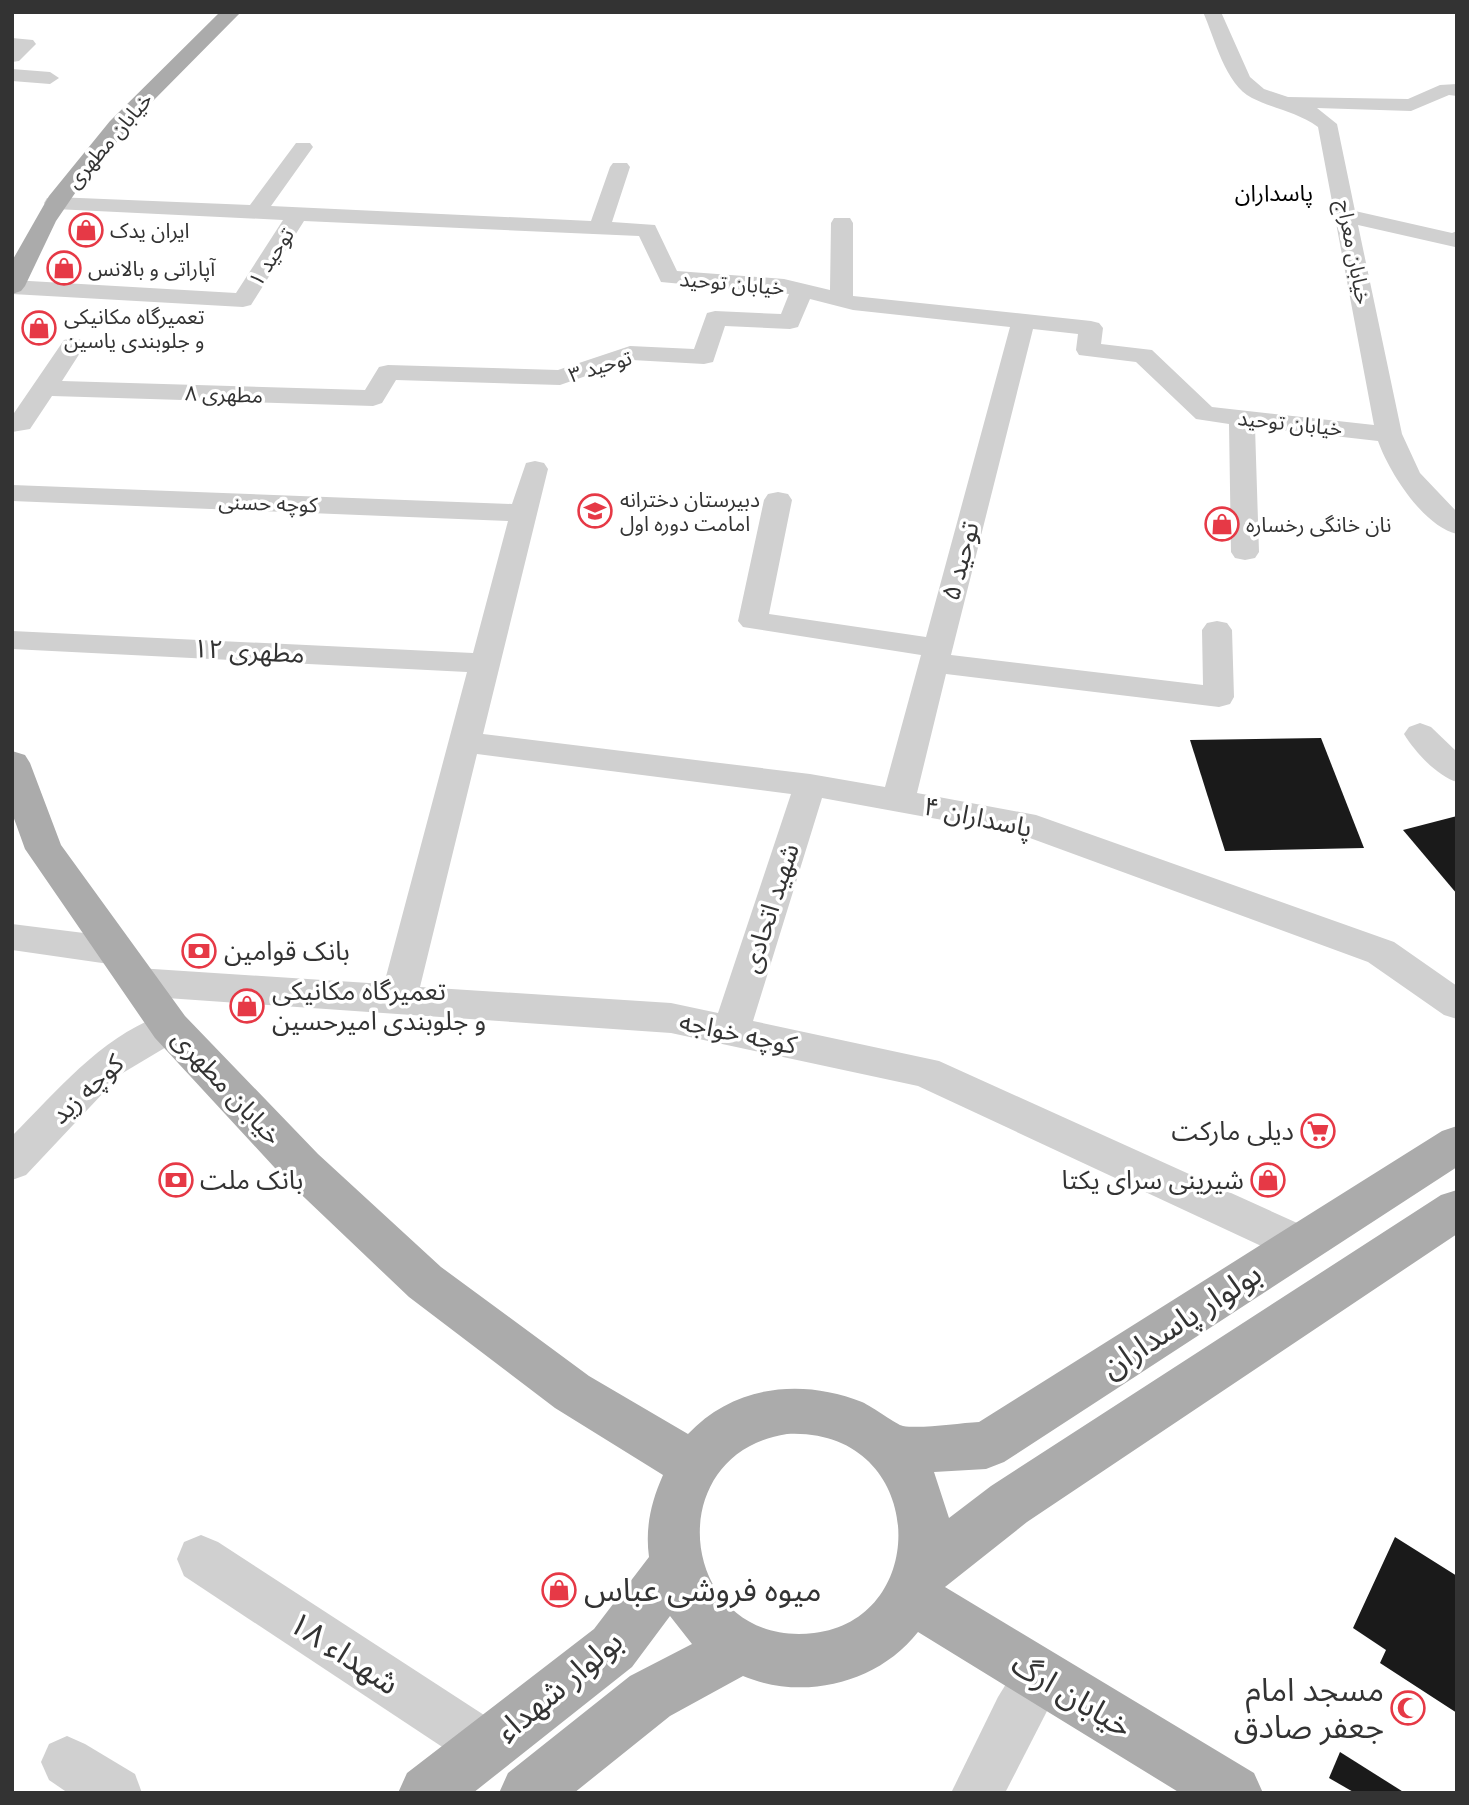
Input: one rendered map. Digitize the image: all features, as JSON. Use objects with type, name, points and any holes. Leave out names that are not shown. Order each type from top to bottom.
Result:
[{"type":"main road","name":"خیابان مطهری","points":[[12,287],[55,203],[116,126],[231,12]]},
{"type":"main road","name":"خیابان مطهری","points":[[12,763],[44,849],[170,1027],[302,1167],[425,1282],[572,1392],[693,1465]]},
{"type":"main road","name":"بولوار پاسداران","points":[[891,1451],[986,1445],[1457,1144]]},
{"type":"main road","points":[[916,1585],[1009,1504],[1457,1209]]},
{"type":"main road","points":[[800,1410],[825,1413],[850,1422],[872,1434],[891,1451],[912,1483],[925,1520],[926,1546],[916,1585],[896,1620],[876,1638],[852,1651],[826,1659],[797,1661],[770,1657],[743,1647],[720,1632],[701,1613],[686,1590],[677,1564],[673,1538],[674,1512],[681,1487],[693,1465],[710,1445],[751,1418],[800,1410]]},
{"type":"main road","name":"بولوار شهداء","points":[[427,1793],[613,1648],[677,1564]]},
{"type":"main road","name":"خیابان ارگ","points":[[916,1585],[1040,1676],[1234,1793]]},
{"type":"main road","points":[[528,1793],[650,1696],[743,1647]]},
{"type":"street","name":"خیابان معراج","points":[[1212,12],[1241,80],[1257,93],[1308,111],[1327,124],[1389,434],[1396,455],[1408,476],[1426,498],[1457,526]]},
{"type":"street","points":[[12,43],[27,44],[12,57]]},
{"type":"street","points":[[12,75],[50,78]]},
{"type":"street","points":[[1275,101],[1411,105],[1447,89],[1457,90]]},
{"type":"street","points":[[256,212],[303,147]]},
{"type":"street","points":[[599,228],[620,167]]},
{"type":"street","name":"خیابان توحید","points":[[55,203],[647,230],[669,277],[783,286],[841,300],[1091,328],[1088,349],[1143,355],[1205,414],[1389,434]]},
{"type":"street","name":"توحید ۱","points":[[12,287],[243,300],[298,214]]},
{"type":"street","points":[[1347,216],[1455,240],[1457,238]]},
{"type":"street","points":[[841,300],[842,223]]},
{"type":"street","name":"توحید ۳","points":[[388,372],[560,378],[630,353],[704,357],[715,318],[790,322],[802,290]]},
{"type":"street","name":"توحید ۵","points":[[898,801],[1023,321]]},
{"type":"street","points":[[12,424],[21,424],[73,345]]},
{"type":"street","name":"مطهری ۸","points":[[45,388],[373,398],[388,372]]},
{"type":"street","points":[[1242,418],[1245,552]]},
{"type":"street","points":[[398,1000],[535,469]]},
{"type":"street","name":"کوچه حسنی","points":[[12,493],[524,513]]},
{"type":"street","points":[[778,500],[754,621],[936,655],[1219,697],[1217,630]]},
{"type":"street","name":"مطهری ۱۲","points":[[12,640],[485,663]]},
{"type":"street","points":[[1420,734],[1457,771]]},
{"type":"street","name":"پاسداران ۴","points":[[465,742],[810,785],[1024,824],[1381,952],[1457,1005]]},
{"type":"street","name":"شهید اتحادی","points":[[731,1031],[810,785]]},
{"type":"street","name":"کوچه خواجه","points":[[12,937],[127,967],[398,1000],[671,1018],[925,1072],[1300,1244]]},
{"type":"street","name":"کوچه زید","points":[[12,1163],[108,1063],[170,1027]]},
{"type":"street","name":"شهداء ۱۸","points":[[201,1559],[486,1746]]},
{"type":"street","points":[[977,1793],[1016,1715],[1040,1676]]},
{"type":"street","points":[[67,1762],[116,1793]]},
{"type":"building","points":[[1321,738],[1364,848],[1225,851],[1190,740]]},
{"type":"building","points":[[1457,816],[1457,894],[1403,830]]},
{"type":"building","points":[[1395,1537],[1457,1576],[1457,1713],[1380,1663],[1386,1650],[1353,1628]]},
{"type":"building","points":[[1340,1752],[1405,1793],[1355,1793],[1329,1778]]},
{"type":"place","name":"ایران یدک","points":[[86,230]]},
{"type":"place","name":"آپاراتی و بالانس","points":[[64,268]]},
{"type":"place","name":"تعمیرگاه مکانیکی و جلوبندی یاسین","points":[[39,328]]},
{"type":"place","name":"دبیرستان دخترانه امامت دوره اول","points":[[595,511]]},
{"type":"place","name":"نان خانگی رخساره","points":[[1222,524]]},
{"type":"place","name":"بانک قوامین","points":[[199,951]]},
{"type":"place","name":"تعمیرگاه مکانیکی و جلوبندی امیرحسین","points":[[247,1006]]},
{"type":"place","name":"دیلی مارکت","points":[[1318,1131]]},
{"type":"place","name":"بانک ملت","points":[[176,1180]]},
{"type":"place","name":"شیرینی سرای یکتا","points":[[1268,1180]]},
{"type":"place","name":"میوه فروشی عباس","points":[[559,1590]]},
{"type":"place","name":"مسجد امام جعفر صادق","points":[[1408,1708]]},
{"type":"district","name":"پاسداران","points":[[1274,193]]}]
